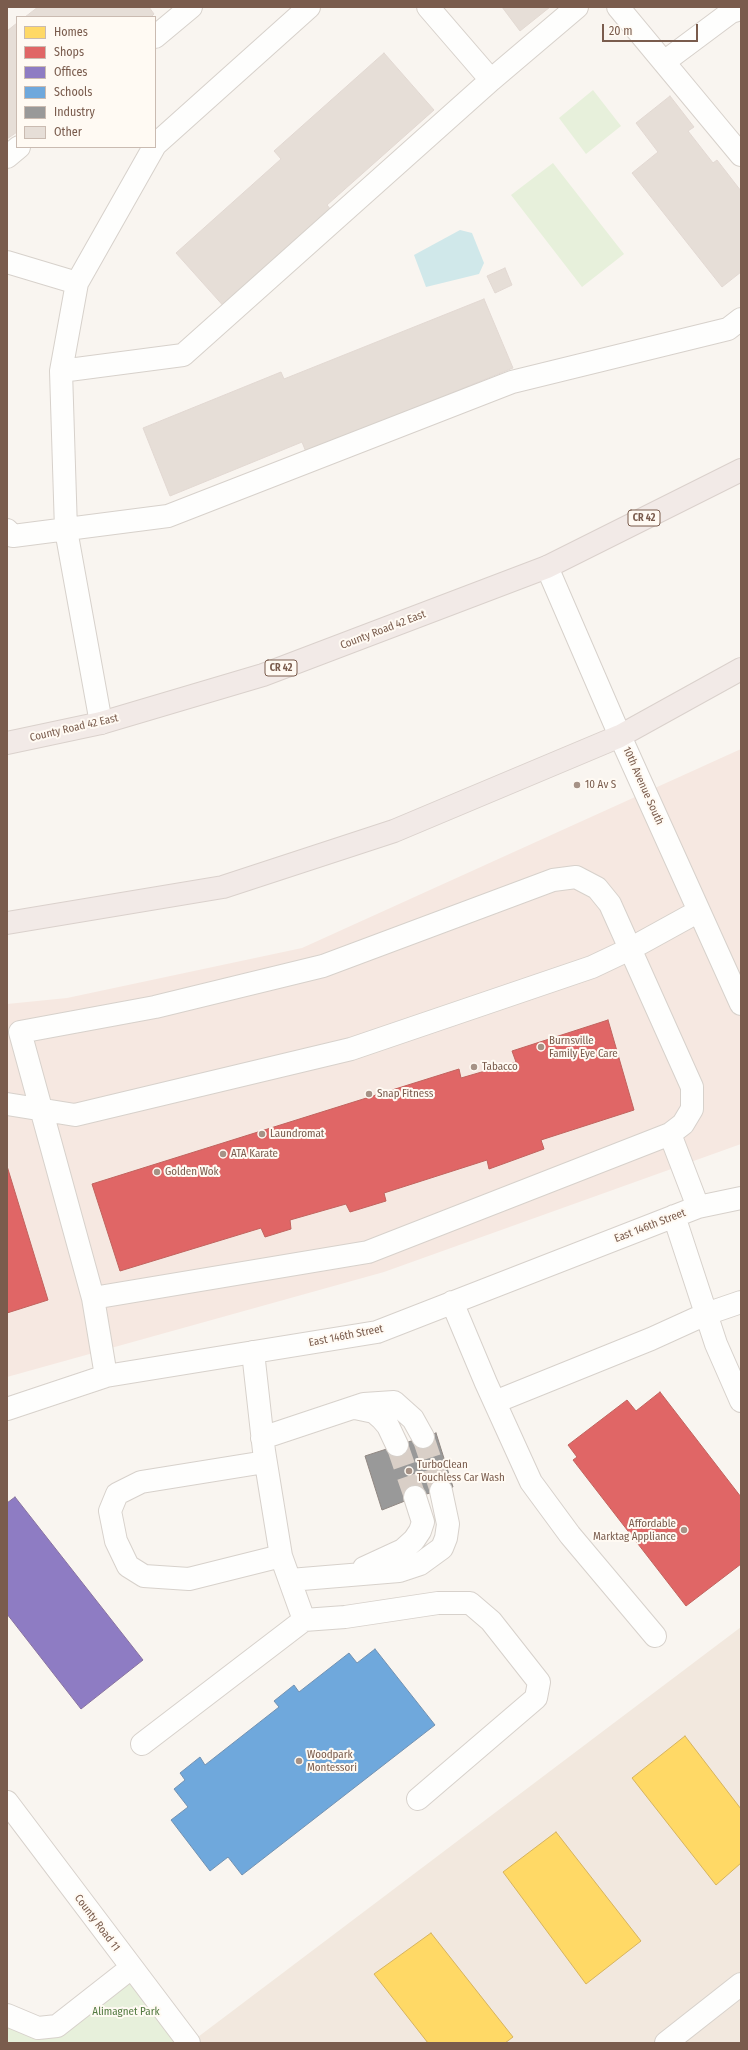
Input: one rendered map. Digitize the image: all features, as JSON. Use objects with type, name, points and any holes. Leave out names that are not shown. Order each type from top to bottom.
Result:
[{"type":"highway","name":"County Road 42 East","points":[[7,743],[101,723],[263,675],[547,567],[741,470]]},
{"type":"highway","points":[[7,923],[223,888],[394,831],[620,736],[741,669]]},
{"type":"street","points":[[156,36],[191,7]]},
{"type":"street","points":[[156,144],[308,7]]},
{"type":"street","points":[[428,7],[491,80]]},
{"type":"street","points":[[61,371],[183,355],[491,80],[577,7]]},
{"type":"street","points":[[618,7],[741,155]]},
{"type":"street","points":[[664,62],[731,12],[741,9]]},
{"type":"street","points":[[7,157],[18,148]]},
{"type":"street","points":[[101,723],[66,530],[61,371],[77,283],[153,148]]},
{"type":"street","points":[[7,262],[77,283]]},
{"type":"street","points":[[7,530],[13,536],[168,516],[512,382],[728,329],[741,319]]},
{"type":"street","name":"10th Avenue South","points":[[547,567],[620,736],[699,911],[740,997]]},
{"type":"street","points":[[93,1298],[368,1252],[670,1134],[683,1124],[692,1109],[692,1088],[610,904],[597,888],[576,877],[552,880],[323,966],[155,1007],[20,1032],[93,1298],[106,1376]]},
{"type":"street","points":[[7,1104],[75,1115],[351,1049],[592,967],[630,949],[699,911]]},
{"type":"street","points":[[670,1134],[698,1207]]},
{"type":"street","name":"East 146th Street","points":[[7,1409],[106,1376],[377,1332],[698,1207],[741,1198]]},
{"type":"street","points":[[674,1216],[716,1344],[741,1401]]},
{"type":"street","points":[[452,1302],[531,1482],[570,1535],[654,1636]]},
{"type":"street","points":[[495,1402],[651,1339],[706,1314],[741,1302]]},
{"type":"street","points":[[253,1352],[265,1462],[281,1556],[304,1620]]},
{"type":"street","points":[[262,1438],[364,1404],[394,1402],[413,1419],[423,1437]]},
{"type":"street","points":[[352,1408],[374,1412],[388,1426],[397,1445]]},
{"type":"street","points":[[265,1462],[141,1482],[117,1494],[110,1511],[116,1541],[128,1566],[144,1576],[189,1579],[281,1556]]},
{"type":"street","points":[[290,1580],[399,1571],[420,1564],[442,1548],[446,1538],[448,1524],[441,1491]]},
{"type":"street","points":[[350,1574],[403,1550],[414,1540],[420,1531],[423,1522],[415,1497]]},
{"type":"street","points":[[142,1744],[304,1620],[345,1617],[438,1603],[470,1603],[491,1621],[539,1682],[536,1698],[418,1799]]},
{"type":"street","name":"County Road 11","points":[[7,1802],[189,2043]]},
{"type":"street","points":[[7,2015],[38,2028],[57,2026],[131,1968]]},
{"type":"street","points":[[666,2043],[741,1984]]},
{"type":"shaded area","points":[[741,749],[741,1144],[384,1272],[7,1377],[7,1004],[67,998],[302,948]]},
{"type":"shaded area","points":[[741,1627],[741,2043],[190,2043]]},
{"type":"green space","points":[[593,90],[621,126],[586,154],[559,118]]},
{"type":"green space","points":[[553,163],[624,254],[582,287],[511,195]]},
{"type":"green space","name":"Alimagnet Park","points":[[131,1968],[189,2043],[7,2043],[7,2017],[38,2028]]},
{"type":"water","points":[[460,230],[472,233],[484,263],[479,274],[426,287],[414,255]]},
{"type":"building: Homes","points":[[685,1736],[741,1809],[741,1863],[716,1885],[632,1778]]},
{"type":"building: Homes","points":[[556,1832],[641,1941],[586,1984],[503,1872]]},
{"type":"building: Homes","points":[[431,1933],[513,2037],[505,2043],[428,2043],[374,1974]]},
{"type":"building: Shops","points":[[608,1020],[634,1110],[541,1140],[544,1149],[489,1169],[487,1160],[384,1193],[386,1201],[350,1212],[346,1204],[290,1220],[291,1229],[265,1237],[261,1228],[120,1271],[92,1184],[459,1069],[461,1078],[516,1062],[512,1051]]},
{"type":"building: Shops","points":[[7,1166],[48,1300],[7,1313]]},
{"type":"building: Shops","name":"Affordable Marktag Appliance","points":[[660,1392],[741,1497],[741,1564],[686,1606],[573,1460],[577,1457],[568,1445],[627,1400],[636,1411]]},
{"type":"building: Offices","points":[[15,1497],[143,1660],[81,1709],[7,1614],[7,1503]]},
{"type":"building: Schools","name":"Woodpark Montessori","points":[[375,1649],[435,1725],[242,1875],[228,1857],[210,1871],[171,1820],[188,1807],[174,1789],[185,1780],[180,1773],[200,1757],[205,1765],[279,1707],[274,1701],[294,1685],[299,1692],[349,1653],[357,1663]]},
{"type":"building: Industry","name":"TurboClean Touchless Car Wash","points":[[436,1433],[453,1487],[415,1497],[382,1510],[365,1456]]},
{"type":"building: Other","points":[[38,7],[149,7],[154,14],[152,16],[26,16]]},
{"type":"building: Other","points":[[502,7],[550,7],[520,31]]},
{"type":"building: Other","points":[[16,24],[16,133],[7,139],[7,31]]},
{"type":"building: Other","points":[[384,53],[434,110],[327,205],[335,215],[227,310],[176,253],[281,159],[274,151]]},
{"type":"building: Other","points":[[670,96],[694,127],[688,131],[713,163],[717,160],[741,191],[741,272],[722,287],[632,173],[658,152],[636,123]]},
{"type":"building: Other","points":[[505,268],[512,285],[495,293],[487,276]]},
{"type":"building: Other","points":[[484,299],[513,368],[306,452],[302,442],[170,496],[143,428],[281,372],[284,379]]},
{"type":"tunnel","points":[[423,1437],[441,1491]]},
{"type":"tunnel","points":[[397,1445],[415,1497]]},
{"type":"place","name":"10 Av S","points":[[577,785]]},
{"type":"place","name":"Burnsville Family Eye Care","points":[[541,1047]]},
{"type":"place","name":"Tabacco","points":[[474,1067]]},
{"type":"place","name":"Snap Fitness","points":[[369,1094]]},
{"type":"place","name":"Laundromat","points":[[262,1134]]},
{"type":"place","name":"ATA Karate","points":[[223,1154]]},
{"type":"place","name":"Golden Wok","points":[[157,1172]]},
{"type":"place","name":"TurboClean Touchless Car Wash","points":[[409,1471]]},
{"type":"place","name":"Affordable Marktag Appliance","points":[[684,1530]]},
{"type":"place","name":"Woodpark Montessori","points":[[299,1761]]}]
